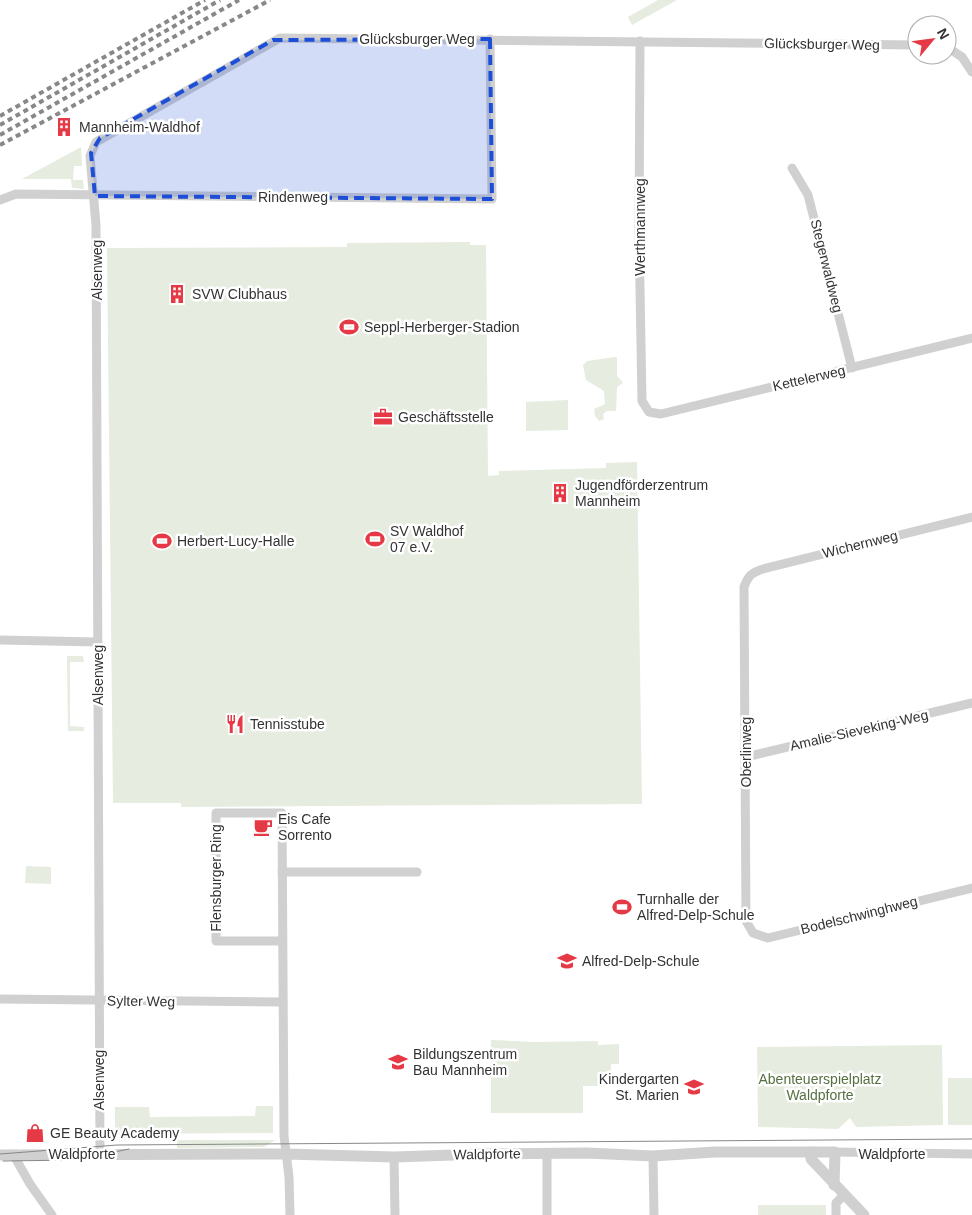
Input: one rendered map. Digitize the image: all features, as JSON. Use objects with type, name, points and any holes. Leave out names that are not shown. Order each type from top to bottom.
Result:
[{"type":"street","name":"Glücksburger Weg","points":[[95,196],[90,156],[96,142],[273,40],[296,38],[490,39],[907,44]]},
{"type":"street","name":"Rindenweg","points":[[95,196],[492,198],[490,39]]},
{"type":"street","name":"Werthmannweg","points":[[640,41],[642,401],[647,411]]},
{"type":"street","points":[[957,53],[969,59],[972,72]]},
{"type":"street","name":"Stegerwaldweg","points":[[792,168],[808,195],[852,368]]},
{"type":"street","points":[[0,200],[16,194],[95,196]]},
{"type":"street","name":"Alsenweg","points":[[95,196],[100,1153]]},
{"type":"street","name":"Kettelerweg","points":[[647,411],[653,414],[662,414],[972,338]]},
{"type":"street","name":"Wichernweg","points":[[749,576],[757,571],[782,564],[972,517]]},
{"type":"street","name":"Oberlinweg","points":[[749,576],[744,587],[746,921],[749,929]]},
{"type":"street","points":[[0,640],[98,642]]},
{"type":"street","name":"Amalie-Sieveking-Weg","points":[[746,757],[972,703]]},
{"type":"street","name":"Flensburger Ring","points":[[282,940],[216,941],[216,813],[282,813],[284,1136],[289,1177],[290,1215]]},
{"type":"street","points":[[282,872],[418,872]]},
{"type":"street","name":"Bodelschwinghweg","points":[[749,929],[757,936],[768,938],[972,888]]},
{"type":"street","name":"Sylter Weg","points":[[0,999],[283,1002]]},
{"type":"street","name":"Waldpforte","points":[[4,1154],[286,1154],[394,1157],[547,1153],[653,1156],[715,1152],[972,1154]]},
{"type":"street","points":[[811,1152],[811,1159],[864,1215]]},
{"type":"street","points":[[834,1185],[835,1152]]},
{"type":"street","points":[[547,1153],[547,1215]]},
{"type":"street","points":[[4,1154],[30,1184],[52,1215]]},
{"type":"street","points":[[653,1156],[654,1215]]},
{"type":"street","points":[[394,1157],[395,1215]]},
{"type":"street","points":[[836,1215],[836,1203],[844,1195]]},
{"type":"highlighted area","points":[[490,39],[492,199],[95,196],[91,153],[100,138],[273,40]]},
{"type":"green space","points":[[658,0],[677,0],[632,25],[628,17]]},
{"type":"green space","points":[[81,147],[82,166],[74,166],[73,180],[83,180],[84,189],[72,188],[71,179],[22,179]]},
{"type":"green space","name":"SV Waldhof 07 e.V.","points":[[470,242],[470,245],[486,245],[488,476],[499,475],[499,471],[606,468],[606,463],[637,462],[642,804],[181,807],[181,803],[113,803],[107,248],[347,247],[347,243]]},
{"type":"green space","points":[[617,358],[617,376],[623,383],[617,387],[616,411],[607,411],[603,414],[604,419],[599,421],[595,416],[594,409],[605,404],[604,391],[586,380],[583,365],[587,361]]},
{"type":"green space","points":[[568,400],[568,430],[526,431],[526,402]]},
{"type":"green space","points":[[67,656],[83,656],[84,662],[70,662],[70,726],[84,727],[84,731],[68,731]]},
{"type":"green space","points":[[26,866],[51,867],[51,884],[25,883]]},
{"type":"green space","points":[[491,1040],[536,1042],[598,1041],[598,1045],[619,1044],[619,1064],[611,1064],[611,1086],[583,1086],[583,1113],[491,1113]]},
{"type":"green space","name":"Abenteuerspielplatz Waldpforte","points":[[942,1045],[943,1125],[856,1127],[850,1118],[838,1129],[758,1127],[757,1047]]},
{"type":"green space","points":[[948,1078],[972,1078],[972,1125],[948,1125]]},
{"type":"green space","points":[[256,1106],[273,1106],[273,1133],[115,1134],[115,1107],[149,1107],[150,1117],[255,1116]]},
{"type":"green space","points":[[177,1140],[275,1140],[264,1147],[177,1148]]},
{"type":"green space","points":[[758,1205],[826,1205],[826,1215],[758,1215]]},
{"type":"tram line","points":[[0,1154],[117,1145],[972,1139]]},
{"type":"tram line","points":[[3,1161],[76,1160],[129,1149]]},
{"type":"railway","points":[[0,116],[205,0]]},
{"type":"railway","points":[[0,125],[220,0]]},
{"type":"railway","points":[[0,135],[239,0]]},
{"type":"railway","points":[[0,145],[270,0]]},
{"type":"place","name":"Mannheim-Waldhof","points":[[64,127]]},
{"type":"place","name":"SVW Clubhaus","points":[[177,294]]},
{"type":"place","name":"Seppl-Herberger-Stadion","points":[[349,327]]},
{"type":"place","name":"Geschäftsstelle","points":[[383,417]]},
{"type":"place","name":"Jugendförderzentrum Mannheim","points":[[560,493]]},
{"type":"place","name":"SV Waldhof 07 e.V.","points":[[375,539]]},
{"type":"place","name":"Herbert-Lucy-Halle","points":[[162,541]]},
{"type":"place","name":"Tennisstube","points":[[235,724]]},
{"type":"place","name":"Eis Cafe Sorrento","points":[[263,827]]},
{"type":"place","name":"Turnhalle der Alfred-Delp-Schule","points":[[622,907]]},
{"type":"place","name":"Alfred-Delp-Schule","points":[[567,961]]},
{"type":"place","name":"Bildungszentrum Bau Mannheim","points":[[398,1062]]},
{"type":"place","name":"Kindergarten St. Marien","points":[[694,1087]]},
{"type":"place","name":"GE Beauty Academy","points":[[35,1133]]}]
